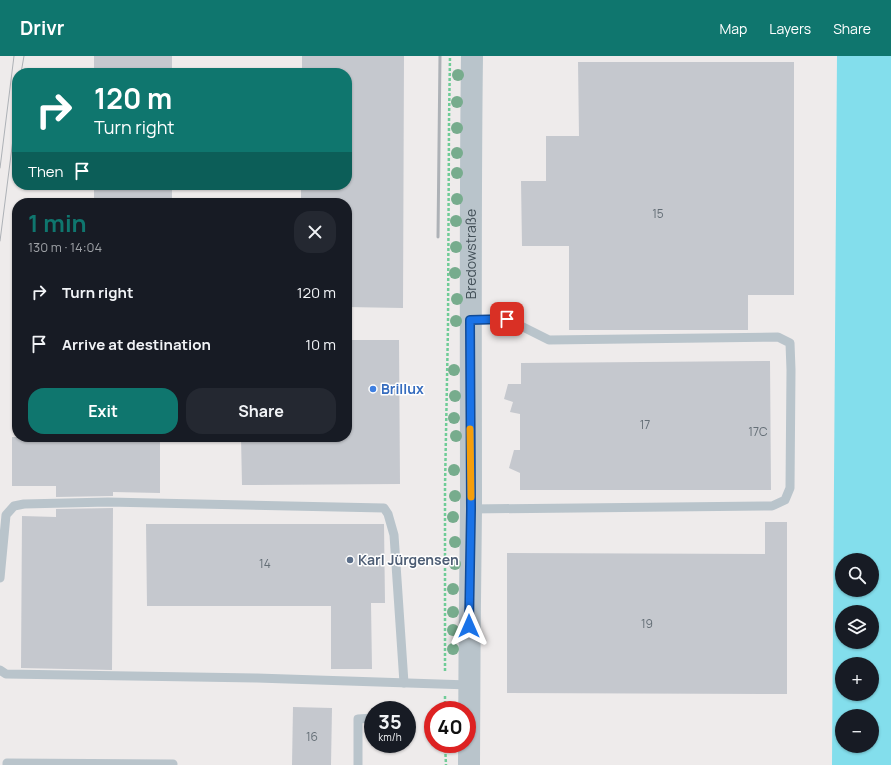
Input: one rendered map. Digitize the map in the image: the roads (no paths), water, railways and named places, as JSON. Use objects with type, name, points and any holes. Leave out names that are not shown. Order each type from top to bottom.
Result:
[{"type":"street","name":"Bredowstraße","points":[[469,765],[471,509],[470,169],[472,56]]},
{"type":"lane","points":[[470,320],[507,319],[549,340],[778,337],[790,343],[791,370],[790,488],[785,500],[772,506],[471,509]]},
{"type":"lane","points":[[0,578],[6,514],[14,506],[24,504],[108,502],[384,508],[388,514],[394,535],[404,684]]},
{"type":"lane","points":[[0,670],[6,674],[257,678],[469,685]]},
{"type":"lane","points":[[358,765],[358,719],[364,719]]},
{"type":"lane","points":[[7,765],[7,763],[173,764]]},
{"type":"water","points":[[837,56],[891,56],[891,765],[832,765]]},
{"type":"tram line","points":[[12,68],[14,56]]},
{"type":"tram line","points":[[22,68],[24,56]]},
{"type":"tram line","points":[[0,168],[12,72]]},
{"type":"tram line","points":[[0,241],[12,147]]},
{"type":"railway","points":[[438,237],[440,56]]},
{"type":"place","name":"Brillux","points":[[373,389]]},
{"type":"place","name":"Karl Jürgensen","points":[[350,560]]}]
